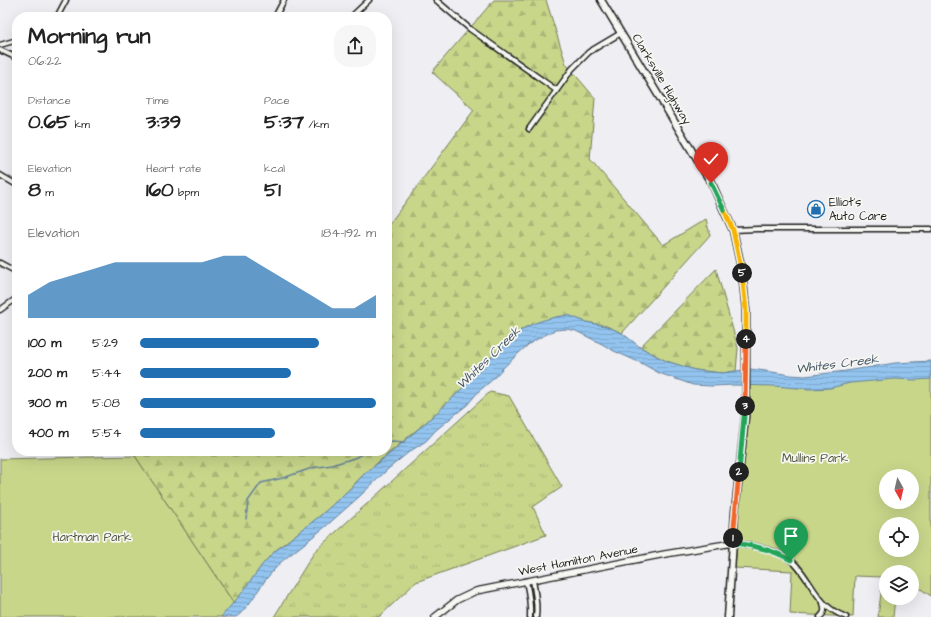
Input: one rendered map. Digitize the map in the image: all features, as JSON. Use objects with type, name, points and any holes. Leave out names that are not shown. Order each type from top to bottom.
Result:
[{"type":"main road","name":"Clarksville Highway","points":[[601,0],[713,186],[733,230],[740,260],[744,282],[746,310],[746,408],[735,512],[728,617]]},
{"type":"street","points":[[60,12],[66,0]]},
{"type":"street","points":[[278,12],[284,0]]},
{"type":"street","points":[[356,12],[369,0]]},
{"type":"street","points":[[436,0],[470,29],[556,90]]},
{"type":"street","points":[[529,128],[572,69],[589,52],[621,34]]},
{"type":"street","points":[[0,45],[12,41]]},
{"type":"street","points":[[0,50],[12,56]]},
{"type":"street","points":[[0,175],[12,181]]},
{"type":"street","points":[[733,230],[931,229]]},
{"type":"street","points":[[0,263],[12,269]]},
{"type":"street","points":[[0,310],[12,302]]},
{"type":"street","points":[[733,543],[774,552],[791,560],[821,600],[824,608],[824,614],[820,617]]},
{"type":"street","name":"West Hamilton Avenue","points":[[435,617],[457,600],[476,591],[665,554],[733,543]]},
{"type":"street","points":[[533,580],[537,601],[536,617]]},
{"type":"street","points":[[526,581],[531,608],[530,617]]},
{"type":"street","points":[[821,600],[840,615],[846,617]]},
{"type":"street","points":[[530,602],[537,601]]},
{"type":"green space","points":[[494,0],[546,0],[566,64],[595,98],[590,159],[663,245],[706,219],[710,235],[622,333],[606,326],[586,322],[568,316],[557,317],[522,329],[444,407],[392,451],[392,220],[474,110],[432,72]]},
{"type":"green space","points":[[716,269],[738,348],[736,371],[722,373],[695,370],[666,361],[640,347]]},
{"type":"green space","name":"Mullins Park","points":[[931,374],[931,596],[919,588],[919,565],[879,565],[879,577],[855,576],[853,617],[790,614],[792,571],[735,568],[747,382]]},
{"type":"green space","points":[[490,392],[509,396],[562,487],[533,507],[546,535],[416,582],[379,617],[274,617],[315,551]]},
{"type":"green space","points":[[135,456],[386,456],[363,475],[327,510],[275,551],[259,570],[235,605]]},
{"type":"green space","name":"Hartman Park","points":[[135,456],[235,605],[226,617],[0,617],[0,459]]},
{"type":"green space","name":"Mullins Park","points":[[880,605],[894,605],[893,617],[878,617]]},
{"type":"water","points":[[568,315],[586,322],[606,326],[622,333],[640,347],[666,361],[695,370],[722,373],[750,369],[805,376],[895,363],[931,361],[931,379],[895,379],[850,383],[830,388],[810,389],[774,386],[693,385],[659,373],[576,331],[567,329],[555,330],[529,344],[479,391],[467,405],[436,430],[426,441],[409,452],[388,469],[325,527],[281,562],[266,579],[249,604],[240,614],[236,617],[221,617],[274,552],[320,516],[363,475],[386,456],[392,456],[392,451],[454,397],[511,338],[532,324],[550,318]]},
{"type":"waterway","points":[[392,441],[404,442]]},
{"type":"waterway","points":[[246,519],[248,501],[261,483],[283,478],[312,468],[332,465],[358,456]]},
{"type":"place","name":"Elliot's Auto Care","points":[[816,209]]},
{"type":"route","points":[[711,183],[733,230],[740,260],[746,306],[746,408],[733,543],[774,552],[791,560]]},
{"type":"water label","name":"Whites Creek","points":[[488,357]]},
{"type":"water label","name":"Whites Creek","points":[[837,363]]}]
